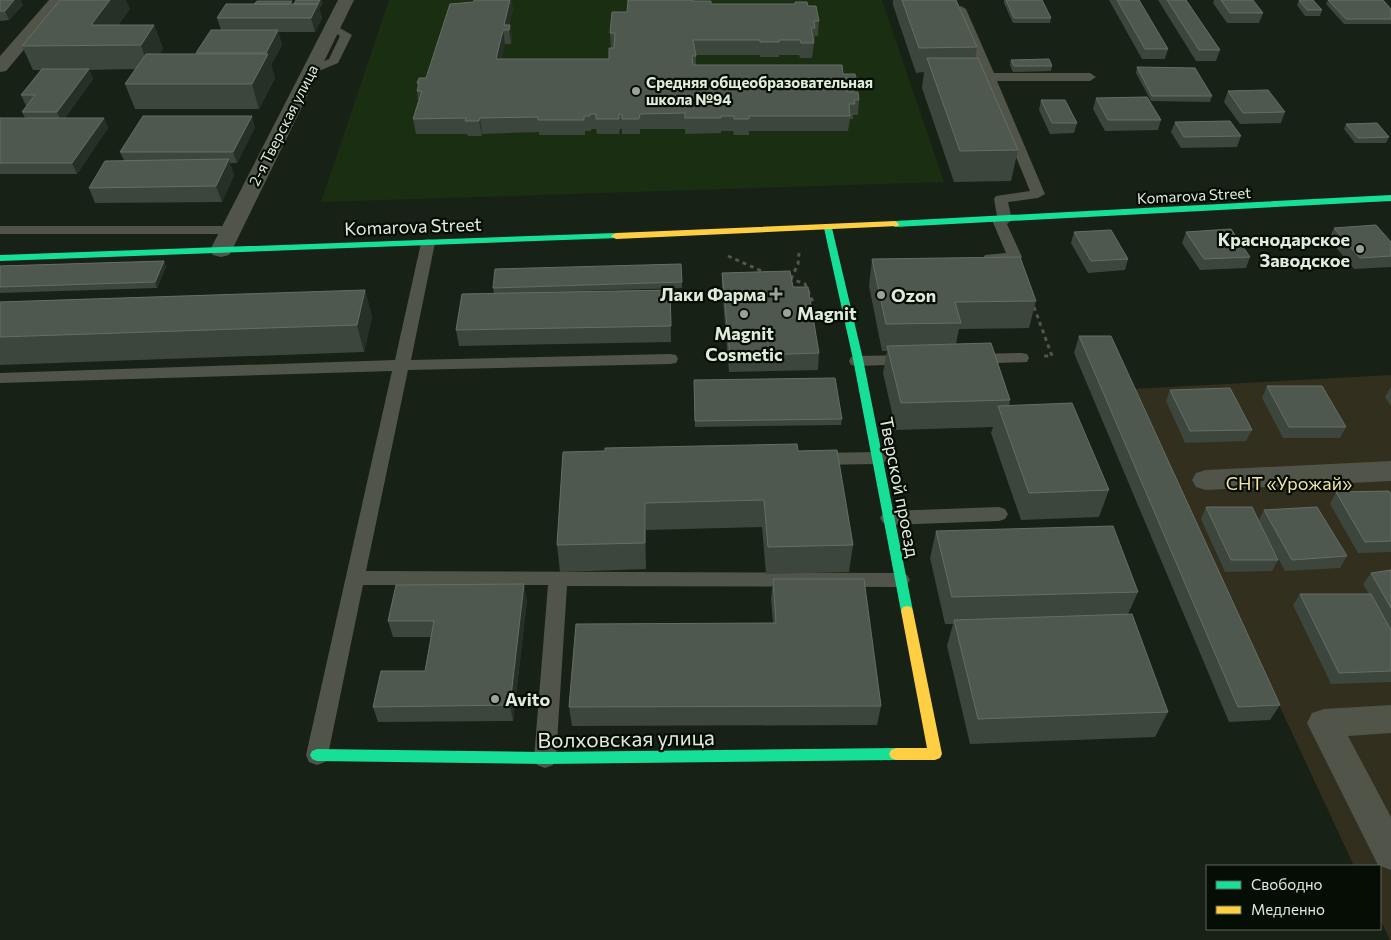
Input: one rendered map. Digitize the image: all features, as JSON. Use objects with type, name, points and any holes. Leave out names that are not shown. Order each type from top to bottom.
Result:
[{"type":"street","points":[[0,67],[58,0]]},
{"type":"street","name":"2-я Тверская улица","points":[[228,239],[346,0]]},
{"type":"street","name":"Komarova Street","points":[[0,258],[228,239],[428,244],[1002,220],[1391,198]]},
{"type":"street","name":"Тверской проезд","points":[[828,228],[879,458],[900,580],[935,754]]},
{"type":"street","points":[[1206,480],[1391,470]]},
{"type":"street","points":[[1391,719],[1324,723],[1391,854]]},
{"type":"street","name":"Волховская улица","points":[[317,755],[545,758],[935,754]]},
{"type":"lane","points":[[961,9],[1038,194],[1002,199],[1002,220],[1015,257],[977,258]]},
{"type":"lane","points":[[969,78],[1090,77]]},
{"type":"lane","points":[[0,230],[228,239]]},
{"type":"lane","points":[[317,755],[428,244]]},
{"type":"lane","points":[[953,359],[1021,358]]},
{"type":"lane","points":[[0,378],[402,365],[670,359]]},
{"type":"lane","points":[[857,361],[924,359]]},
{"type":"lane","points":[[801,459],[879,458]]},
{"type":"lane","points":[[889,518],[999,514]]},
{"type":"lane","points":[[356,578],[900,580]]},
{"type":"lane","points":[[545,758],[558,578]]},
{"type":"path","points":[[725,255],[773,274]]},
{"type":"path","points":[[1015,257],[1052,356],[1021,358]]},
{"type":"path","points":[[782,276],[805,284]]},
{"type":"shaded area","name":"Средняя общеобразовательная школа №94","points":[[389,0],[882,0],[944,182],[321,202]]},
{"type":"green space","name":"СНТ «Урожай»","points":[[1391,375],[1391,940],[1381,921],[1381,865],[1354,865],[1132,389]]},
{"type":"building","points":[[0,0],[14,0],[5,11],[0,11]]},
{"type":"building","points":[[60,0],[110,0],[91,25],[154,25],[141,45],[22,46]]},
{"type":"building","points":[[296,0],[320,0],[318,4],[294,4]]},
{"type":"building","points":[[474,0],[510,0],[504,25],[510,25],[509,30],[503,30],[496,59],[609,59],[609,48],[614,48],[615,33],[610,33],[612,12],[627,12],[628,0],[692,0],[711,1],[711,4],[795,4],[795,2],[807,2],[808,6],[816,6],[819,21],[814,21],[815,28],[811,28],[814,43],[801,43],[800,40],[760,42],[760,40],[693,40],[696,56],[692,56],[693,65],[842,65],[843,74],[855,74],[856,78],[844,78],[847,92],[858,92],[859,100],[854,100],[855,104],[849,104],[850,116],[749,116],[749,119],[734,119],[734,116],[685,118],[685,113],[640,114],[639,119],[622,119],[622,114],[619,114],[619,119],[596,119],[596,114],[590,114],[590,116],[584,116],[584,120],[538,120],[538,117],[480,118],[479,121],[465,121],[466,118],[413,119],[422,91],[417,91],[419,83],[417,83],[419,78],[426,78],[450,4],[474,2]]},
{"type":"building","points":[[902,0],[956,0],[977,47],[919,48]]},
{"type":"building","points":[[1006,0],[1042,0],[1051,18],[1014,18]]},
{"type":"building","points":[[1117,0],[1139,0],[1168,49],[1145,49]]},
{"type":"building","points":[[1167,0],[1186,0],[1220,50],[1199,50]]},
{"type":"building","points":[[1221,0],[1253,0],[1263,13],[1230,13]]},
{"type":"building","points":[[1299,0],[1313,0],[1322,10],[1307,10]]},
{"type":"building","points":[[1328,0],[1383,0],[1391,9],[1391,19],[1346,19]]},
{"type":"building","points":[[257,1],[292,1],[289,4],[254,4]]},
{"type":"building","points":[[226,4],[318,4],[311,18],[217,18]]},
{"type":"building","points":[[211,30],[278,30],[266,53],[196,53]]},
{"type":"building","points":[[146,54],[268,54],[252,84],[125,84]]},
{"type":"building","points":[[927,58],[978,58],[1018,150],[960,151]]},
{"type":"building","points":[[1049,59],[1052,66],[1014,66],[1011,60]]},
{"type":"building","points":[[1137,67],[1195,68],[1212,96],[1152,96]]},
{"type":"building","points":[[42,69],[89,69],[57,112],[22,112],[35,95],[21,95]]},
{"type":"building","points":[[1268,90],[1285,112],[1243,113],[1228,91]]},
{"type":"building","points":[[1147,97],[1161,120],[1108,120],[1096,98]]},
{"type":"building","points":[[1041,100],[1065,100],[1077,123],[1052,123]]},
{"type":"building","points":[[143,116],[252,116],[233,152],[120,152]]},
{"type":"building","points":[[0,118],[104,118],[72,163],[0,163]]},
{"type":"building","points":[[1230,121],[1241,136],[1184,137],[1175,122]]},
{"type":"building","points":[[1377,123],[1389,137],[1358,138],[1346,124]]},
{"type":"building","points":[[229,159],[216,186],[89,188],[105,161]]},
{"type":"building","points":[[1376,225],[1391,242],[1391,256],[1360,258],[1334,228]]},
{"type":"building","points":[[1231,229],[1250,257],[1204,259],[1186,232]]},
{"type":"building","points":[[1111,230],[1128,259],[1091,261],[1074,232]]},
{"type":"building","points":[[1020,257],[1036,301],[955,302],[961,323],[886,324],[872,259]]},
{"type":"building","points":[[164,261],[155,282],[0,287],[0,266]]},
{"type":"building","points":[[681,264],[682,282],[493,288],[495,269]]},
{"type":"building","points":[[790,271],[793,287],[808,287],[819,353],[730,356],[722,273]]},
{"type":"building","points":[[365,290],[357,325],[0,337],[0,302]]},
{"type":"building","points":[[670,290],[671,326],[456,330],[462,294]]},
{"type":"building","points":[[1079,336],[1111,336],[1280,705],[1238,707]]},
{"type":"building","points":[[991,343],[1010,400],[901,403],[887,346]]},
{"type":"building","points":[[835,378],[842,419],[695,421],[694,380]]},
{"type":"building","points":[[1267,386],[1322,386],[1346,427],[1289,427]]},
{"type":"building","points":[[1230,388],[1252,430],[1190,431],[1170,390]]},
{"type":"building","points":[[1072,403],[1109,490],[1029,493],[998,406]]},
{"type":"building","points":[[797,444],[798,451],[837,450],[853,545],[768,547],[764,500],[645,503],[645,543],[557,545],[563,452],[605,451],[605,448]]},
{"type":"building","points":[[1389,491],[1391,494],[1391,541],[1365,542],[1336,492]]},
{"type":"building","points":[[1206,507],[1252,507],[1278,560],[1231,560]]},
{"type":"building","points":[[1317,507],[1347,556],[1292,560],[1264,510]]},
{"type":"building","points":[[1113,526],[1138,592],[952,597],[936,531]]},
{"type":"building","points":[[1391,570],[1391,608],[1371,573]]},
{"type":"building","points":[[773,579],[864,579],[881,706],[569,707],[576,624],[776,623]]},
{"type":"building","points":[[524,584],[510,705],[373,707],[381,671],[425,671],[434,621],[388,621],[396,585]]},
{"type":"building","points":[[1300,594],[1371,594],[1391,630],[1391,671],[1339,673]]},
{"type":"building","points":[[1132,614],[1168,712],[978,719],[954,620]]},
{"type":"traffic: fast","points":[[895,224],[1391,198]]},
{"type":"traffic: fast","points":[[828,228],[858,359],[907,611]]},
{"type":"traffic: fast","points":[[0,258],[616,236]]},
{"type":"traffic: fast","points":[[317,755],[545,758],[896,754]]},
{"type":"traffic: slow","points":[[616,236],[895,224]]},
{"type":"traffic: slow","points":[[896,754],[935,754],[907,611]]},
{"type":"place","name":"Средняя общеобразовательная школа №94","points":[[636,91]]},
{"type":"place","name":"Краснодарское Заводское","points":[[1360,249]]},
{"type":"place","name":"Лаки Фарма","points":[[776,294]]},
{"type":"place","name":"Ozon","points":[[881,295]]},
{"type":"place","name":"Magnit","points":[[787,313]]},
{"type":"place","name":"Magnit Cosmetic","points":[[744,314]]},
{"type":"place","name":"Avito","points":[[495,699]]}]
